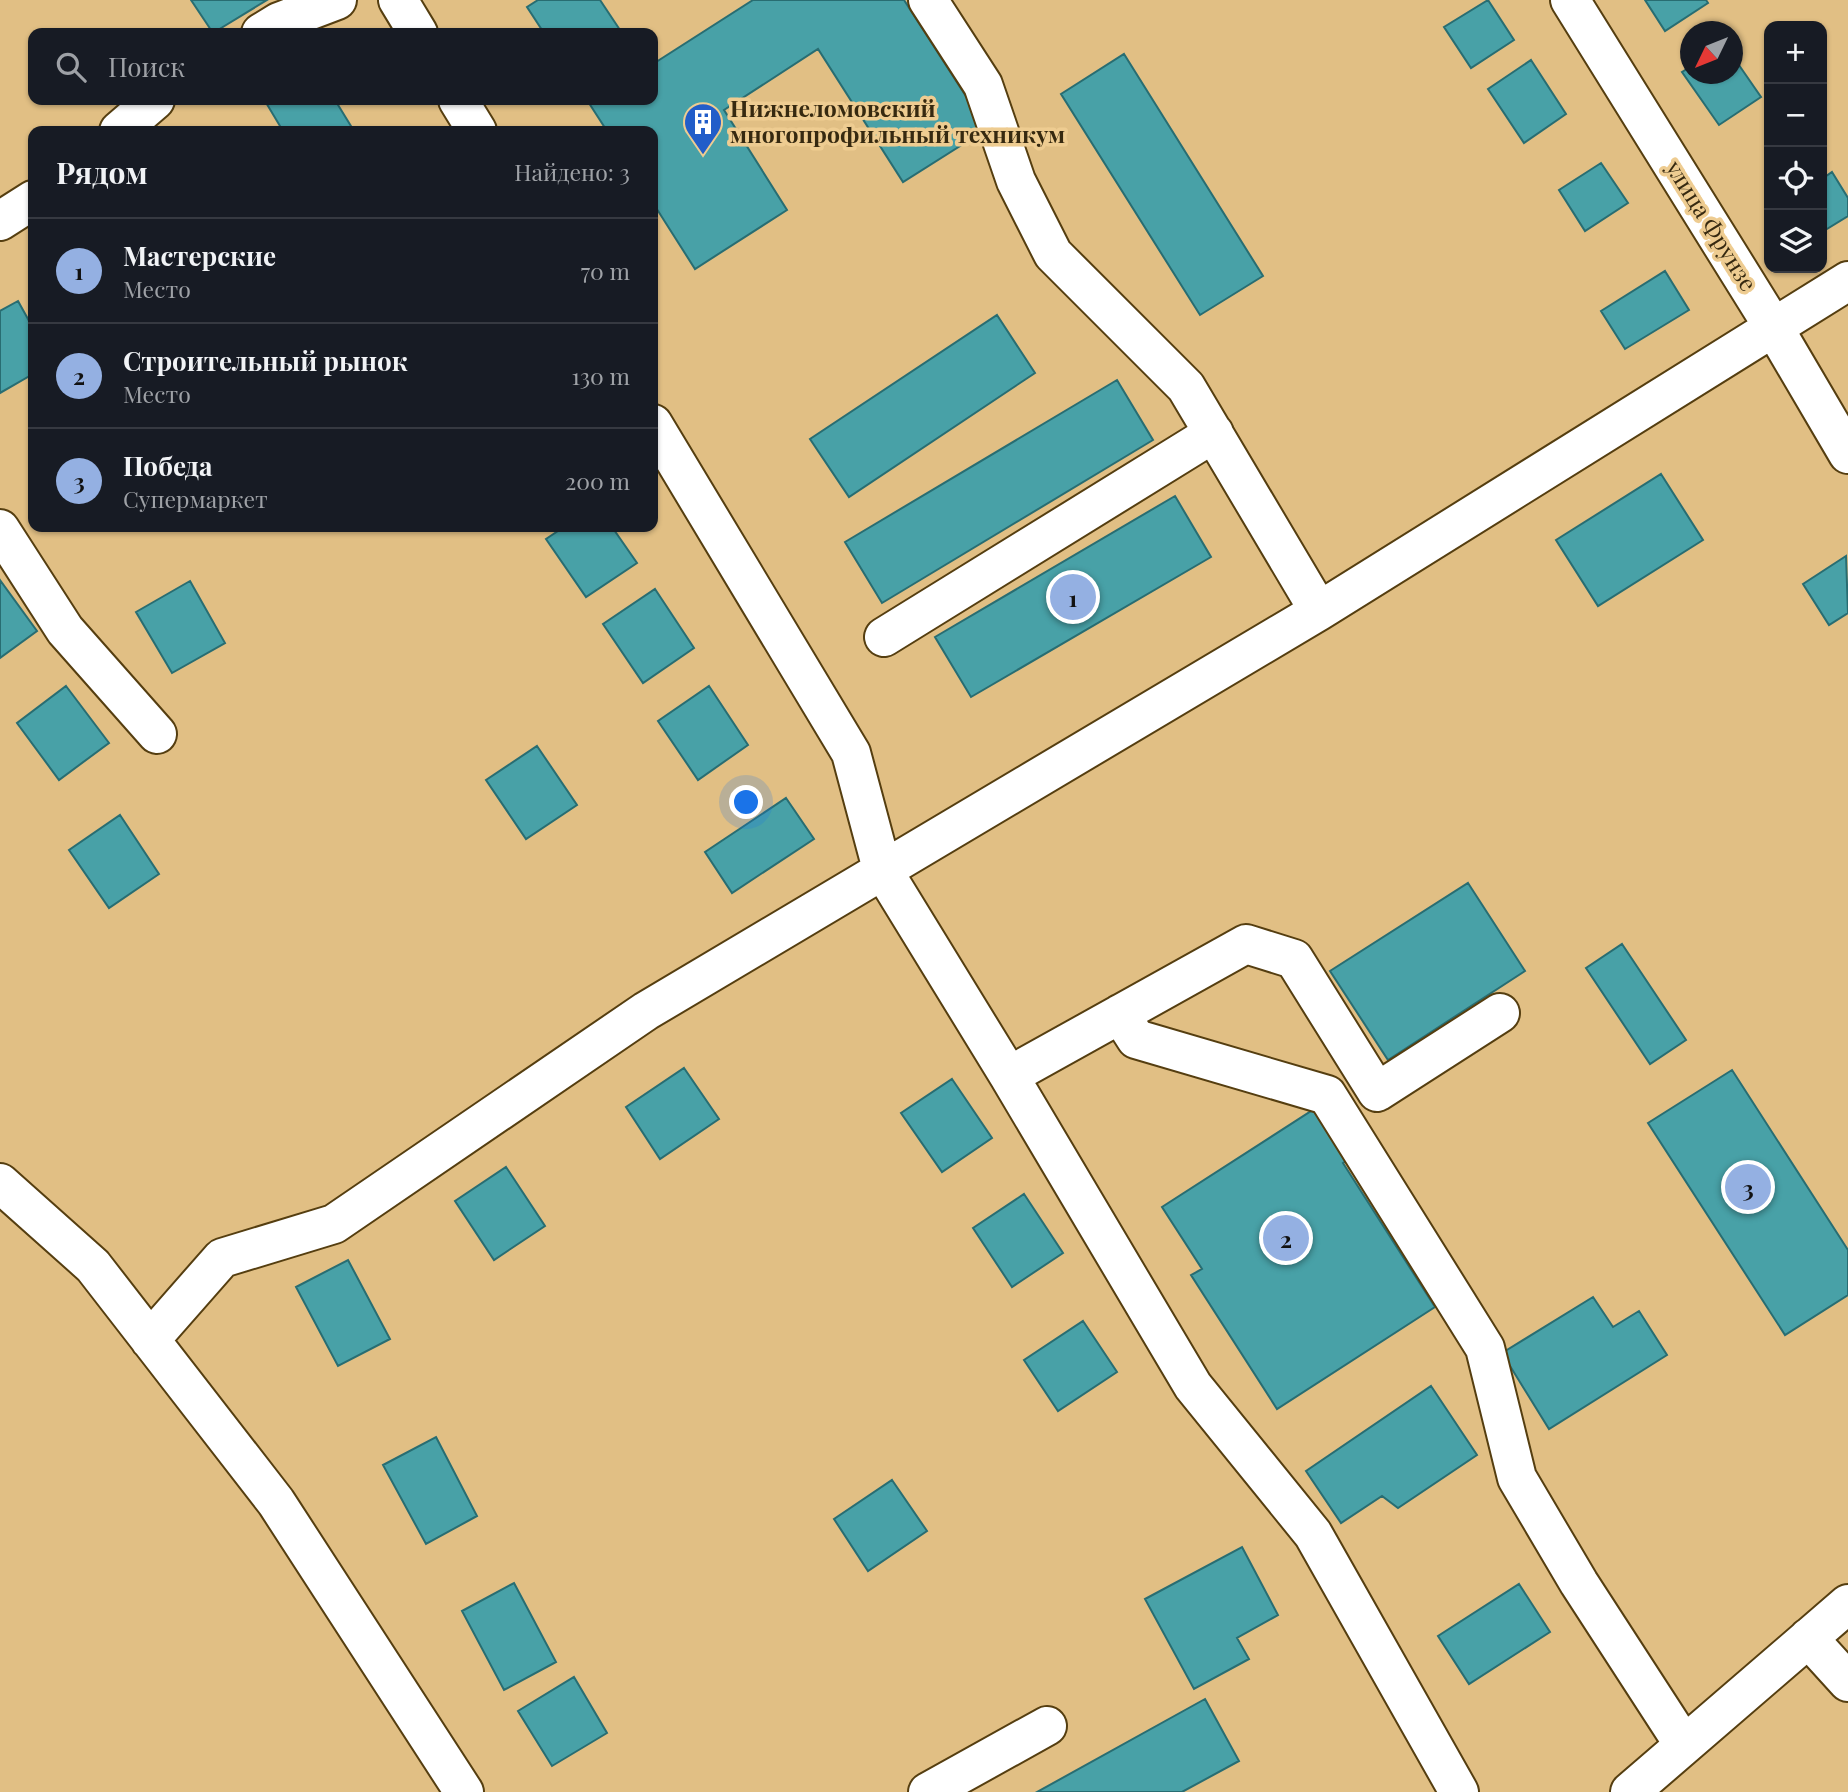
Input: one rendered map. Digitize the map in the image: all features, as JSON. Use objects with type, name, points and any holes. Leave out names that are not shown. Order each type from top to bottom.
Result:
[{"type":"street","points":[[269,28],[337,0]]},
{"type":"street","points":[[398,0],[415,28]]},
{"type":"street","points":[[928,0],[983,85],[1016,181],[1053,254],[1186,387],[1319,611]]},
{"type":"street","name":"улица Фрунзе","points":[[1570,0],[1774,328],[1848,454]]},
{"type":"street","points":[[125,126],[149,105]]},
{"type":"street","points":[[461,105],[474,126]]},
{"type":"street","points":[[0,221],[28,203]]},
{"type":"street","points":[[150,1340],[222,1258],[334,1224],[646,1011],[1319,611],[1848,281]]},
{"type":"street","points":[[658,432],[851,753],[882,869],[1009,1076],[1193,1386],[1313,1534],[1459,1792]]},
{"type":"street","points":[[884,637],[1214,433]]},
{"type":"street","points":[[0,529],[65,629],[157,734]]},
{"type":"street","points":[[1009,1076],[1247,944],[1294,959],[1377,1092],[1500,1013]]},
{"type":"street","points":[[1121,1014],[1136,1039],[1326,1095],[1485,1348],[1517,1478],[1579,1583],[1684,1745]]},
{"type":"street","points":[[0,1183],[93,1266],[276,1502],[464,1792]]},
{"type":"street","points":[[1630,1792],[1848,1604]]},
{"type":"street","points":[[1808,1638],[1848,1682]]},
{"type":"street","points":[[928,1792],[1047,1726]]},
{"type":"building","points":[[191,0],[267,0],[221,28],[210,28]]},
{"type":"building","points":[[538,0],[600,0],[619,28],[541,28],[527,7]]},
{"type":"building","name":"Нижнеломовский многопрофильный техникум","points":[[753,0],[904,0],[987,129],[903,182],[818,49],[724,110],[787,210],[695,269],[658,211],[658,126],[604,126],[590,105],[658,105],[658,61]]},
{"type":"building","points":[[1488,0],[1514,40],[1471,68],[1444,27]]},
{"type":"building","points":[[1645,0],[1706,0],[1708,3],[1665,31]]},
{"type":"building","points":[[1124,54],[1263,276],[1200,315],[1061,94]]},
{"type":"building","points":[[1531,60],[1566,114],[1524,143],[1488,89]]},
{"type":"building","points":[[1743,71],[1761,97],[1719,125],[1690,84],[1743,84]]},
{"type":"building","points":[[267,105],[338,105],[351,126],[280,126]]},
{"type":"building","points":[[1601,163],[1628,203],[1585,231],[1559,190]]},
{"type":"building","points":[[1832,172],[1848,198],[1848,216],[1827,229],[1827,210],[1827,176]]},
{"type":"building","points":[[1665,271],[1689,310],[1625,349],[1601,311]]},
{"type":"building","points":[[18,301],[28,319],[28,377],[0,393],[0,311]]},
{"type":"building","points":[[997,315],[1035,373],[849,497],[810,439]]},
{"type":"building","points":[[1117,380],[1153,440],[882,603],[845,542]]},
{"type":"building","points":[[1661,474],[1703,540],[1598,606],[1556,540]]},
{"type":"building","points":[[1175,496],[1211,557],[971,697],[935,637]]},
{"type":"building","points":[[556,532],[615,532],[637,563],[586,597],[546,539]]},
{"type":"building","points":[[1846,556],[1848,613],[1829,625],[1803,584]]},
{"type":"building","points":[[0,580],[37,631],[0,658]]},
{"type":"building","points":[[190,581],[225,643],[172,673],[136,612]]},
{"type":"building","points":[[655,589],[694,648],[643,683],[603,624]]},
{"type":"building","points":[[66,686],[109,743],[59,780],[17,723]]},
{"type":"building","points":[[709,686],[748,745],[698,780],[658,721]]},
{"type":"building","points":[[537,746],[577,805],[526,839],[486,780]]},
{"type":"building","points":[[786,798],[814,839],[732,893],[705,852]]},
{"type":"building","points":[[120,815],[159,874],[109,908],[69,850]]},
{"type":"building","points":[[1468,883],[1525,971],[1388,1060],[1330,971]]},
{"type":"building","points":[[1622,944],[1686,1040],[1650,1064],[1586,968]]},
{"type":"building","points":[[684,1068],[719,1119],[660,1159],[626,1107]]},
{"type":"building","points":[[1732,1070],[1848,1250],[1848,1295],[1785,1335],[1648,1123]]},
{"type":"building","points":[[952,1079],[992,1138],[942,1172],[901,1113]]},
{"type":"building","points":[[1319,1106],[1352,1157],[1343,1163],[1435,1307],[1277,1409],[1191,1275],[1202,1269],[1162,1207]]},
{"type":"building","points":[[506,1167],[545,1226],[494,1260],[455,1201]]},
{"type":"building","points":[[1024,1194],[1063,1253],[1012,1287],[973,1228]]},
{"type":"building","points":[[348,1260],[390,1339],[338,1366],[296,1287]]},
{"type":"building","points":[[1593,1297],[1613,1327],[1639,1311],[1667,1355],[1549,1429],[1502,1353]]},
{"type":"building","points":[[1083,1321],[1117,1372],[1058,1411],[1024,1360]]},
{"type":"building","points":[[1431,1386],[1477,1455],[1398,1508],[1382,1496],[1341,1523],[1306,1471]]},
{"type":"building","points":[[436,1437],[477,1516],[426,1544],[383,1465]]},
{"type":"building","points":[[892,1480],[927,1531],[868,1571],[834,1519]]},
{"type":"building","points":[[1242,1547],[1278,1615],[1237,1638],[1249,1659],[1194,1689],[1145,1599]]},
{"type":"building","points":[[514,1583],[556,1662],[504,1690],[462,1611]]},
{"type":"building","points":[[1519,1584],[1550,1632],[1469,1684],[1438,1636]]},
{"type":"building","points":[[574,1677],[607,1733],[552,1766],[518,1711]]},
{"type":"building","points":[[1205,1699],[1239,1761],[1182,1792],[1037,1792]]},
{"type":"place","name":"Нижнеломовский многопрофильный техникум","points":[[703,156]]},
{"type":"place","name":"Мастерские","points":[[1073,597]]},
{"type":"place","name":"Победа","points":[[1748,1187]]},
{"type":"place","name":"Строительный рынок","points":[[1286,1238]]}]
